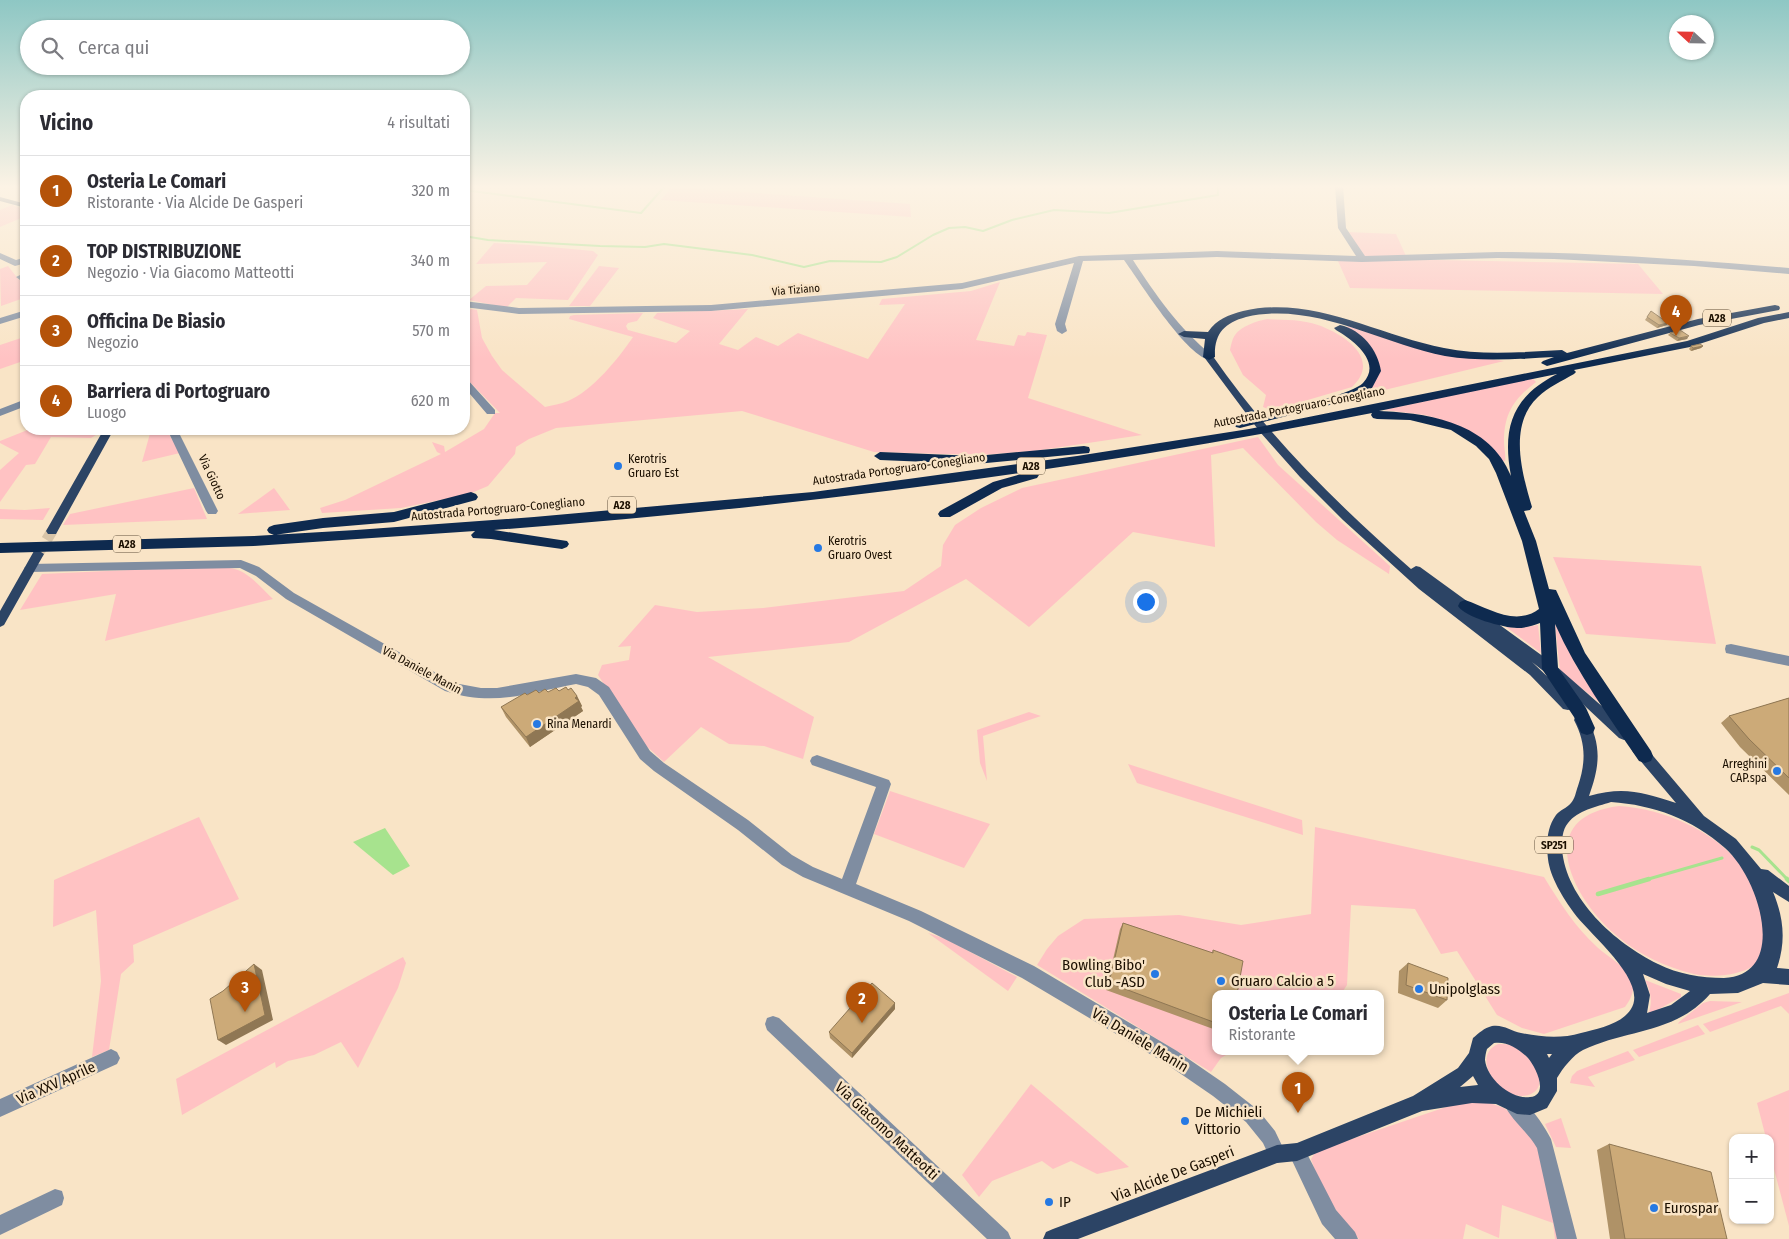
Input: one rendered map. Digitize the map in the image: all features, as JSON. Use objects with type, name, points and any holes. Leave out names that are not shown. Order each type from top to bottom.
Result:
[{"type":"highway","name":"Autostrada Portogruaro-Conegliano","points":[[0,538],[274,530],[546,512],[882,479],[1100,450],[1438,396],[1582,358],[1698,322],[1789,307]]},
{"type":"highway","points":[[1209,357],[1208,346],[1211,335],[1219,324],[1228,319],[1252,312],[1280,310],[1319,316],[1418,347],[1464,355],[1582,358]]},
{"type":"highway","name":"Autostrada Portogruaro-Conegliano","points":[[1582,358],[1690,344],[1758,321],[1789,315]]},
{"type":"highway","points":[[1245,428],[1349,396],[1360,391],[1373,378],[1375,365],[1366,346],[1347,331],[1319,316]]},
{"type":"highway","points":[[1184,334],[1211,335]]},
{"type":"highway","points":[[1582,358],[1528,400],[1520,415],[1515,432],[1516,475],[1552,596],[1562,622],[1579,656],[1610,706],[1645,756]]},
{"type":"highway","points":[[1245,428],[1386,414],[1428,419],[1455,428],[1468,434],[1480,443],[1494,457],[1503,473],[1528,540],[1547,611],[1550,669],[1580,713],[1587,728]]},
{"type":"highway","name":"Autostrada Portogruaro-Conegliano","points":[[0,548],[254,541],[356,535],[534,522],[813,496],[1150,450],[1245,428]]},
{"type":"highway","points":[[880,456],[976,460],[1100,450]]},
{"type":"highway","points":[[945,514],[988,489],[1016,478],[1103,463],[1150,450]]},
{"type":"highway","points":[[274,530],[323,523],[394,517],[471,497]]},
{"type":"highway","points":[[356,535],[409,537],[491,534],[562,544]]},
{"type":"highway","points":[[1465,606],[1495,619],[1512,622],[1527,622],[1539,618],[1547,611]]},
{"type":"main road","points":[[1209,357],[1220,374],[1305,477],[1394,563],[1534,668],[1554,688],[1587,728],[1592,758],[1590,774],[1579,804]]},
{"type":"main road","points":[[52,531],[106,435]]},
{"type":"main road","points":[[1371,539],[1550,669],[1607,716],[1645,756],[1703,823]]},
{"type":"main road","points":[[0,622],[38,554]]},
{"type":"main road","name":"SP251","points":[[1754,867],[1767,885],[1779,912],[1782,937],[1777,958],[1762,975],[1738,985],[1706,986],[1683,981],[1636,961],[1614,946],[1590,924],[1571,899],[1559,875],[1554,852],[1556,832],[1564,816],[1579,804],[1594,798],[1629,796],[1670,807],[1703,823],[1730,843],[1754,867],[1789,895]]},
{"type":"main road","name":"SP251","points":[[1614,946],[1635,972],[1642,1000],[1640,1011],[1620,1029]]},
{"type":"main road","name":"SP251","points":[[1762,975],[1789,977]]},
{"type":"main road","name":"SP251","points":[[1574,1046],[1620,1029],[1668,1017],[1685,1007],[1706,986]]},
{"type":"main road","points":[[1516,1039],[1533,1050],[1548,1075],[1547,1094],[1539,1103],[1528,1106],[1505,1100],[1484,1082],[1475,1059],[1479,1044],[1484,1039],[1498,1034],[1546,1046],[1574,1046]]},
{"type":"main road","points":[[1548,1075],[1559,1060],[1574,1046]]},
{"type":"main road","name":"Via Alcide De Gasperi","points":[[1053,1239],[1278,1154],[1297,1152],[1419,1103],[1464,1074],[1475,1059]]},
{"type":"main road","name":"Via Alcide De Gasperi","points":[[1419,1103],[1472,1094],[1505,1100]]},
{"type":"street","points":[[1353,244],[1362,258]]},
{"type":"street","name":"Via Tiziano","points":[[470,307],[560,312],[711,308],[962,286],[1079,259],[1217,254],[1362,258],[1498,255],[1554,256],[1694,263],[1789,271]]},
{"type":"street","points":[[0,256],[15,263],[20,262]]},
{"type":"street","points":[[1115,258],[1133,269]]},
{"type":"street","points":[[1128,258],[1133,269],[1184,334],[1202,353],[1209,357]]},
{"type":"street","points":[[1062,331],[1060,324],[1079,259]]},
{"type":"street","points":[[0,321],[20,315]]},
{"type":"street","points":[[470,388],[491,412]]},
{"type":"street","points":[[0,413],[20,405]]},
{"type":"street","name":"Via Giotto","points":[[175,435],[212,511]]},
{"type":"street","name":"Via Daniele Manin","points":[[30,568],[241,564],[260,572],[274,586],[290,596],[442,683],[464,693],[482,696],[576,679],[591,682],[604,691],[645,755],[673,778],[743,824],[786,860],[808,872],[915,916],[1028,972],[1171,1057],[1219,1090],[1252,1116],[1269,1137],[1278,1154]]},
{"type":"street","points":[[1732,649],[1789,662]]},
{"type":"street","points":[[817,761],[884,784],[846,887]]},
{"type":"street","points":[[1767,885],[1789,902]]},
{"type":"street","name":"Via Giacomo Matteotti","points":[[773,1024],[1001,1239]]},
{"type":"street","name":"Via XXV Aprile","points":[[0,1108],[111,1058]]},
{"type":"street","points":[[1505,1100],[1537,1131],[1545,1145],[1567,1239]]},
{"type":"street","points":[[1297,1152],[1325,1211],[1348,1239]]},
{"type":"street","points":[[0,1225],[55,1198]]},
{"type":"shaded area","points":[[493,244],[593,251],[598,255],[568,300],[516,298],[507,307],[470,299],[486,286],[527,285],[547,262],[476,264]]},
{"type":"shaded area","points":[[1355,244],[1400,244],[1406,256],[1365,258]]},
{"type":"shaded area","points":[[1436,260],[1638,264],[1663,294],[1350,288],[1338,261]]},
{"type":"shaded area","points":[[8,266],[20,280],[20,299],[1,306],[0,269]]},
{"type":"shaded area","points":[[599,266],[619,268],[590,306],[569,306]]},
{"type":"shaded area","points":[[1000,282],[976,340],[1014,346],[1018,335],[1025,336],[1027,332],[1047,335],[1028,398],[1142,435],[1034,451],[980,455],[874,452],[742,411],[556,428],[529,439],[516,447],[515,454],[488,486],[469,494],[401,508],[322,513],[320,508],[345,500],[441,454],[437,452],[432,442],[444,446],[445,452],[484,429],[495,413],[500,413],[470,382],[471,309],[477,310],[482,338],[502,370],[545,407],[568,401],[586,390],[613,364],[633,337],[569,319],[570,316],[643,313],[637,321],[628,323],[626,326],[628,330],[676,343],[690,331],[653,318],[657,313],[748,309],[719,344],[738,350],[756,337],[778,346],[798,333],[868,359],[905,304],[879,305],[882,299],[971,291]]},
{"type":"shaded area","points":[[1267,319],[1306,322],[1318,325],[1339,335],[1356,349],[1361,357],[1363,367],[1360,377],[1352,387],[1277,409],[1263,407],[1266,395],[1243,375],[1230,350],[1233,338],[1241,329]]},
{"type":"shaded area","points":[[1348,326],[1422,350],[1504,361],[1368,394],[1366,390],[1378,365],[1346,328]]},
{"type":"shaded area","points":[[20,338],[20,362],[0,369],[0,345]]},
{"type":"shaded area","points":[[1532,378],[1536,382],[1516,401],[1508,415],[1504,432],[1505,461],[1501,461],[1442,420],[1425,415],[1384,410]]},
{"type":"shaded area","points":[[20,433],[20,435],[96,435],[91,438],[51,437],[35,464],[26,465],[0,502],[0,470],[19,453],[0,443],[0,441]]},
{"type":"shaded area","points":[[150,435],[170,435],[180,453],[142,462]]},
{"type":"shaded area","points":[[1258,437],[1278,465],[1390,566],[1389,574],[1337,540],[1316,522],[1243,448],[1211,455],[1215,547],[1133,532],[1029,627],[966,579],[849,642],[708,657],[814,717],[803,759],[764,746],[729,744],[701,727],[664,762],[642,742],[598,675],[602,665],[629,660],[631,646],[618,647],[655,605],[697,612],[763,608],[904,591],[941,566],[943,545],[955,525],[981,508],[1022,488]]},
{"type":"shaded area","points":[[194,488],[207,519],[63,525],[70,514]]},
{"type":"shaded area","points":[[274,488],[290,510],[238,514]]},
{"type":"shaded area","points":[[50,508],[43,520],[0,519],[0,509]]},
{"type":"shaded area","points":[[1553,557],[1701,566],[1716,644],[1586,634]]},
{"type":"shaded area","points":[[194,567],[236,569],[248,575],[273,599],[105,641],[116,594],[20,610],[42,574]]},
{"type":"shaded area","points":[[1555,624],[1577,667],[1600,703],[1560,671]]},
{"type":"shaded area","points":[[1538,625],[1541,653],[1506,627],[1521,628]]},
{"type":"shaded area","points":[[1029,712],[1041,716],[983,736],[987,781],[980,763],[977,730]]},
{"type":"shaded area","points":[[1128,764],[1302,820],[1303,835],[1137,783]]},
{"type":"shaded area","points":[[890,791],[990,824],[964,868],[874,834]]},
{"type":"shaded area","points":[[1619,806],[1653,812],[1686,824],[1717,842],[1742,866],[1756,893],[1766,907],[1769,916],[1763,952],[1756,963],[1741,972],[1731,974],[1711,976],[1694,974],[1653,960],[1634,949],[1601,920],[1586,902],[1575,882],[1568,861],[1568,842],[1575,826],[1592,813]]},
{"type":"shaded area","points":[[199,817],[239,899],[133,945],[134,962],[121,974],[109,1050],[92,1057],[101,981],[96,910],[53,927],[54,880]]},
{"type":"shaded area","points":[[1315,827],[1544,877],[1575,923],[1597,947],[1620,965],[1628,974],[1633,986],[1632,994],[1625,1007],[1544,1034],[1522,1028],[1497,1015],[1457,951],[1441,954],[1415,909],[1351,905],[1347,985],[1344,990],[1212,990],[1212,1055],[1226,1055],[1221,1058],[1211,1072],[1037,965],[1058,936],[1084,919],[1179,915],[1241,925],[1311,914]]},
{"type":"shaded area","points":[[385,828],[410,866],[393,875],[353,842]]},
{"type":"shaded area","points":[[928,933],[946,939],[1017,977],[1008,991]]},
{"type":"shaded area","points":[[403,957],[406,963],[398,988],[358,1068],[341,1042],[314,1055],[288,1061],[276,1068],[275,1062],[182,1115],[176,1079]]},
{"type":"shaded area","points":[[1645,980],[1681,994],[1681,997],[1648,1015],[1651,997]]},
{"type":"shaded area","points":[[1789,993],[1789,1014],[1781,1006],[1710,1032],[1703,1024]]},
{"type":"shaded area","points":[[1710,1001],[1742,1002],[1678,1024],[1703,1003]]},
{"type":"shaded area","points":[[1698,1025],[1705,1034],[1639,1057],[1633,1050]]},
{"type":"shaded area","points":[[1498,1044],[1509,1045],[1519,1049],[1531,1061],[1539,1076],[1539,1083],[1537,1089],[1531,1094],[1521,1096],[1511,1093],[1493,1079],[1486,1059],[1489,1051]]},
{"type":"shaded area","points":[[1628,1051],[1635,1060],[1588,1077],[1595,1087],[1570,1083],[1572,1076],[1577,1071]]},
{"type":"shaded area","points":[[1031,1084],[1129,1167],[1097,1174],[1071,1161],[1053,1169],[1042,1161],[992,1181],[979,1197],[962,1175]]},
{"type":"shaded area","points":[[1789,1090],[1789,1226],[1774,1169],[1774,1134],[1765,1134],[1757,1103]]},
{"type":"shaded area","points":[[1471,1102],[1490,1103],[1504,1108],[1518,1119],[1540,1148],[1560,1239],[1555,1239],[1553,1223],[1502,1205],[1499,1238],[1466,1224],[1463,1239],[1359,1239],[1337,1212],[1325,1192],[1311,1159],[1316,1151],[1446,1107]]},
{"type":"shaded area","points":[[1561,1118],[1571,1148],[1556,1147],[1545,1124]]},
{"type":"building","points":[[1651,311],[1668,323],[1659,325],[1647,317]]},
{"type":"building","points":[[1680,330],[1689,336],[1679,338],[1670,333]]},
{"type":"building","points":[[1700,344],[1703,346],[1693,348],[1691,346]]},
{"type":"building","name":"Rina Menardi","points":[[566,687],[568,690],[571,688],[577,696],[575,698],[579,701],[526,737],[501,707],[525,693],[527,695],[536,690],[539,693],[545,689],[548,692],[556,688],[559,691]]},
{"type":"building","name":"Arreghini CAP.spa","points":[[1789,698],[1789,778],[1749,739],[1729,716]]},
{"type":"building","name":"Bowling Bibo' Club -ASD","points":[[1123,923],[1243,961],[1238,990],[1212,990],[1212,1022],[1109,983]]},
{"type":"building","points":[[1408,963],[1448,978],[1447,1000],[1406,985]]},
{"type":"building","points":[[254,964],[265,1015],[218,1040],[210,999],[223,991]]},
{"type":"building","points":[[872,983],[895,1003],[852,1053],[829,1032]]},
{"type":"building","name":"Eurospar","points":[[1609,1144],[1711,1172],[1727,1239],[1625,1239]]},
{"type":"waterway","points":[[559,244],[645,247],[664,244],[752,255],[804,267],[830,261],[881,262],[897,257],[919,244]]},
{"type":"waterway","points":[[1752,847],[1759,850],[1788,880]]},
{"type":"waterway","points":[[1645,880],[1722,858]]},
{"type":"waterway","points":[[1598,894],[1649,879]]},
{"type":"tunnel","points":[[38,554],[52,531]]},
{"type":"place","name":"Barriera di Portogruaro","points":[[1676,336]]},
{"type":"place","name":"Kerotris Gruaro Est","points":[[618,466]]},
{"type":"place","name":"Kerotris Gruaro Ovest","points":[[818,548]]},
{"type":"place","name":"Rina Menardi","points":[[537,724]]},
{"type":"place","name":"Arreghini CAP.spa","points":[[1777,771]]},
{"type":"place","name":"Bowling Bibo' Club -ASD","points":[[1155,974]]},
{"type":"place","name":"Gruaro Calcio a 5","points":[[1221,981]]},
{"type":"place","name":"Unipolglass","points":[[1419,989]]},
{"type":"place","name":"Officina De Biasio","points":[[245,1012]]},
{"type":"place","name":"TOP DISTRIBUZIONE","points":[[862,1023]]},
{"type":"place","name":"Osteria Le Comari","points":[[1298,1113]]},
{"type":"place","name":"De Michieli Vittorio","points":[[1185,1121]]},
{"type":"place","name":"IP","points":[[1049,1202]]},
{"type":"place","name":"Eurospar","points":[[1654,1208]]}]
